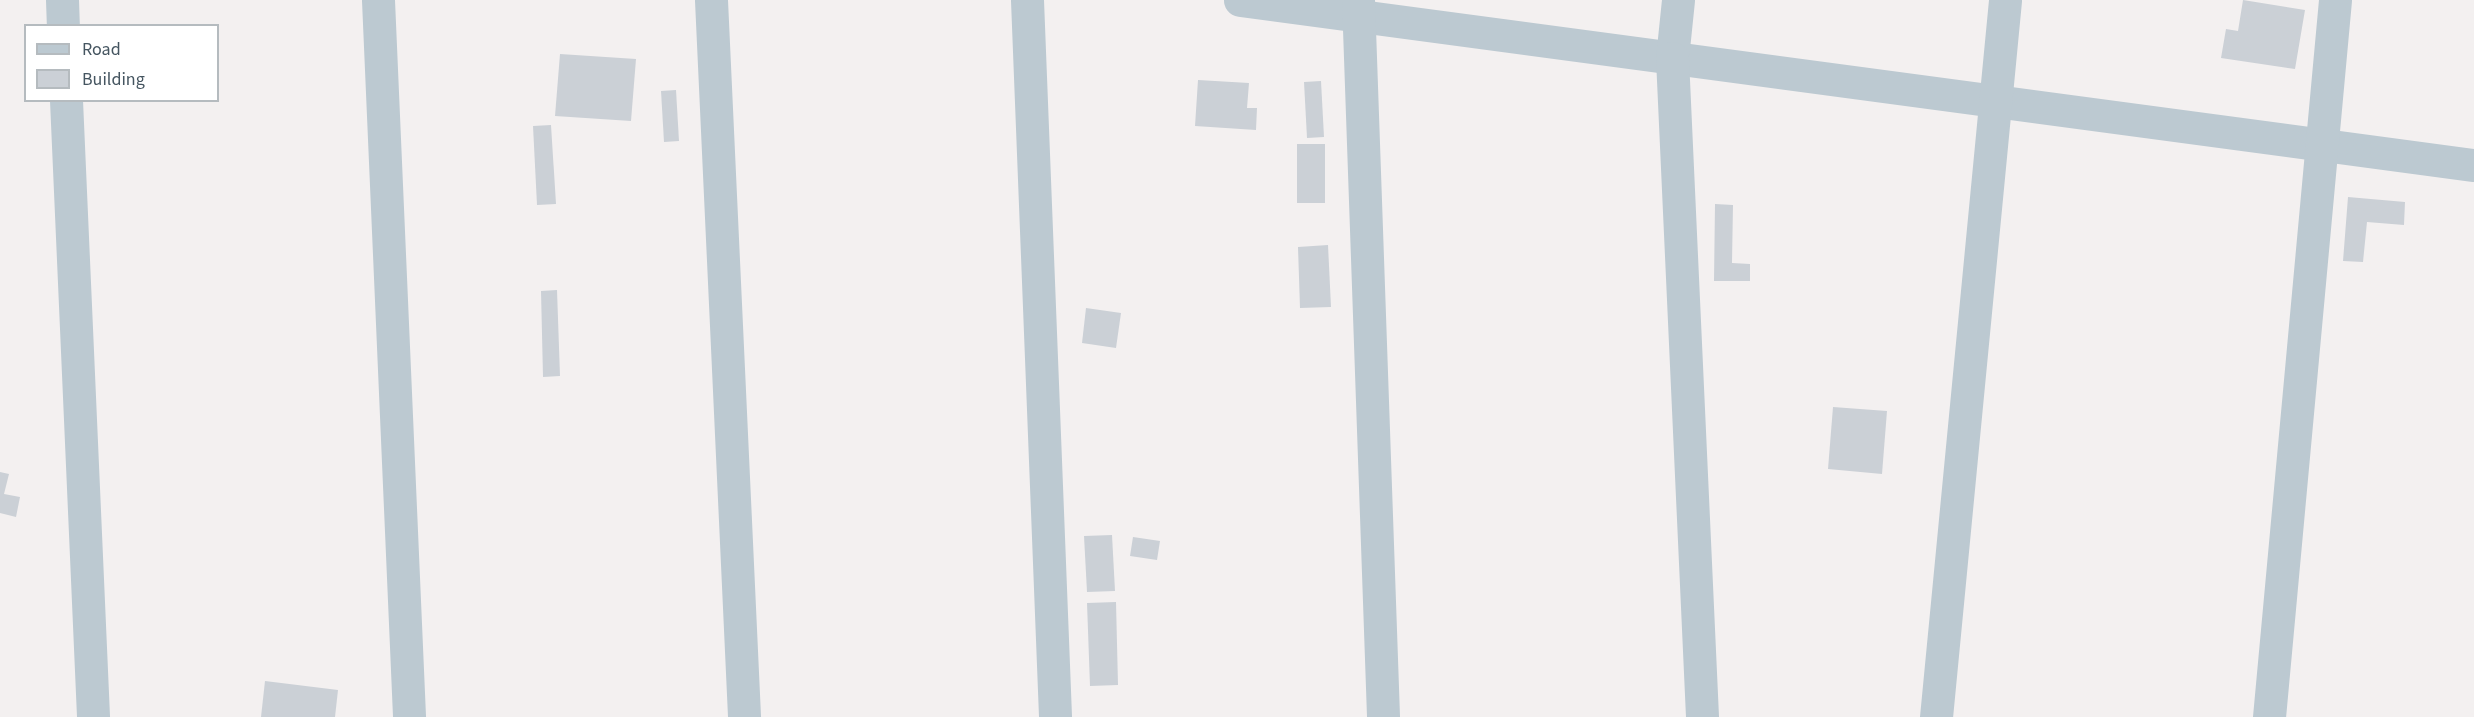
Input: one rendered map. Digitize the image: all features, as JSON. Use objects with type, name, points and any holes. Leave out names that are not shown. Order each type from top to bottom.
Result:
[{"type":"street","points":[[62,0],[63,24]]},
{"type":"street","points":[[378,0],[409,717]]},
{"type":"street","points":[[711,0],[744,717]]},
{"type":"street","points":[[1027,0],[1055,717]]},
{"type":"street","points":[[1240,0],[1357,8],[1672,58],[2474,165]]},
{"type":"street","points":[[1678,0],[1672,58],[1702,717]]},
{"type":"street","points":[[1936,717],[2005,0]]},
{"type":"street","points":[[2269,717],[2335,0]]},
{"type":"street","points":[[1357,8],[1383,717]]},
{"type":"street","points":[[66,102],[93,717]]},
{"type":"building","points":[[2243,0],[2305,10],[2295,69],[2221,58],[2226,29],[2238,31]]},
{"type":"building","points":[[560,54],[636,59],[631,121],[555,116]]},
{"type":"building","points":[[1198,80],[1249,83],[1247,108],[1257,108],[1256,130],[1195,126]]},
{"type":"building","points":[[1321,81],[1324,137],[1307,138],[1304,82]]},
{"type":"building","points":[[676,90],[679,141],[664,142],[661,91]]},
{"type":"building","points":[[551,125],[556,204],[537,205],[533,126]]},
{"type":"building","points":[[1297,144],[1325,144],[1325,203],[1297,203]]},
{"type":"building","points":[[2348,197],[2405,202],[2404,225],[2367,222],[2363,262],[2343,261]]},
{"type":"building","points":[[1715,204],[1733,205],[1732,263],[1750,264],[1750,281],[1714,281]]},
{"type":"building","points":[[1328,245],[1331,307],[1300,308],[1298,247]]},
{"type":"building","points":[[557,290],[560,376],[543,377],[541,291]]},
{"type":"building","points":[[1086,308],[1121,313],[1116,348],[1082,343]]},
{"type":"building","points":[[1833,407],[1887,411],[1882,474],[1828,469]]},
{"type":"building","points":[[0,472],[9,474],[4,494],[20,497],[16,517],[0,513]]},
{"type":"building","points":[[1112,535],[1115,591],[1087,592],[1084,536]]},
{"type":"building","points":[[1133,537],[1160,541],[1157,560],[1130,556]]},
{"type":"building","points":[[1116,602],[1118,685],[1090,686],[1087,603]]},
{"type":"building","points":[[265,681],[338,690],[335,717],[261,717]]}]
